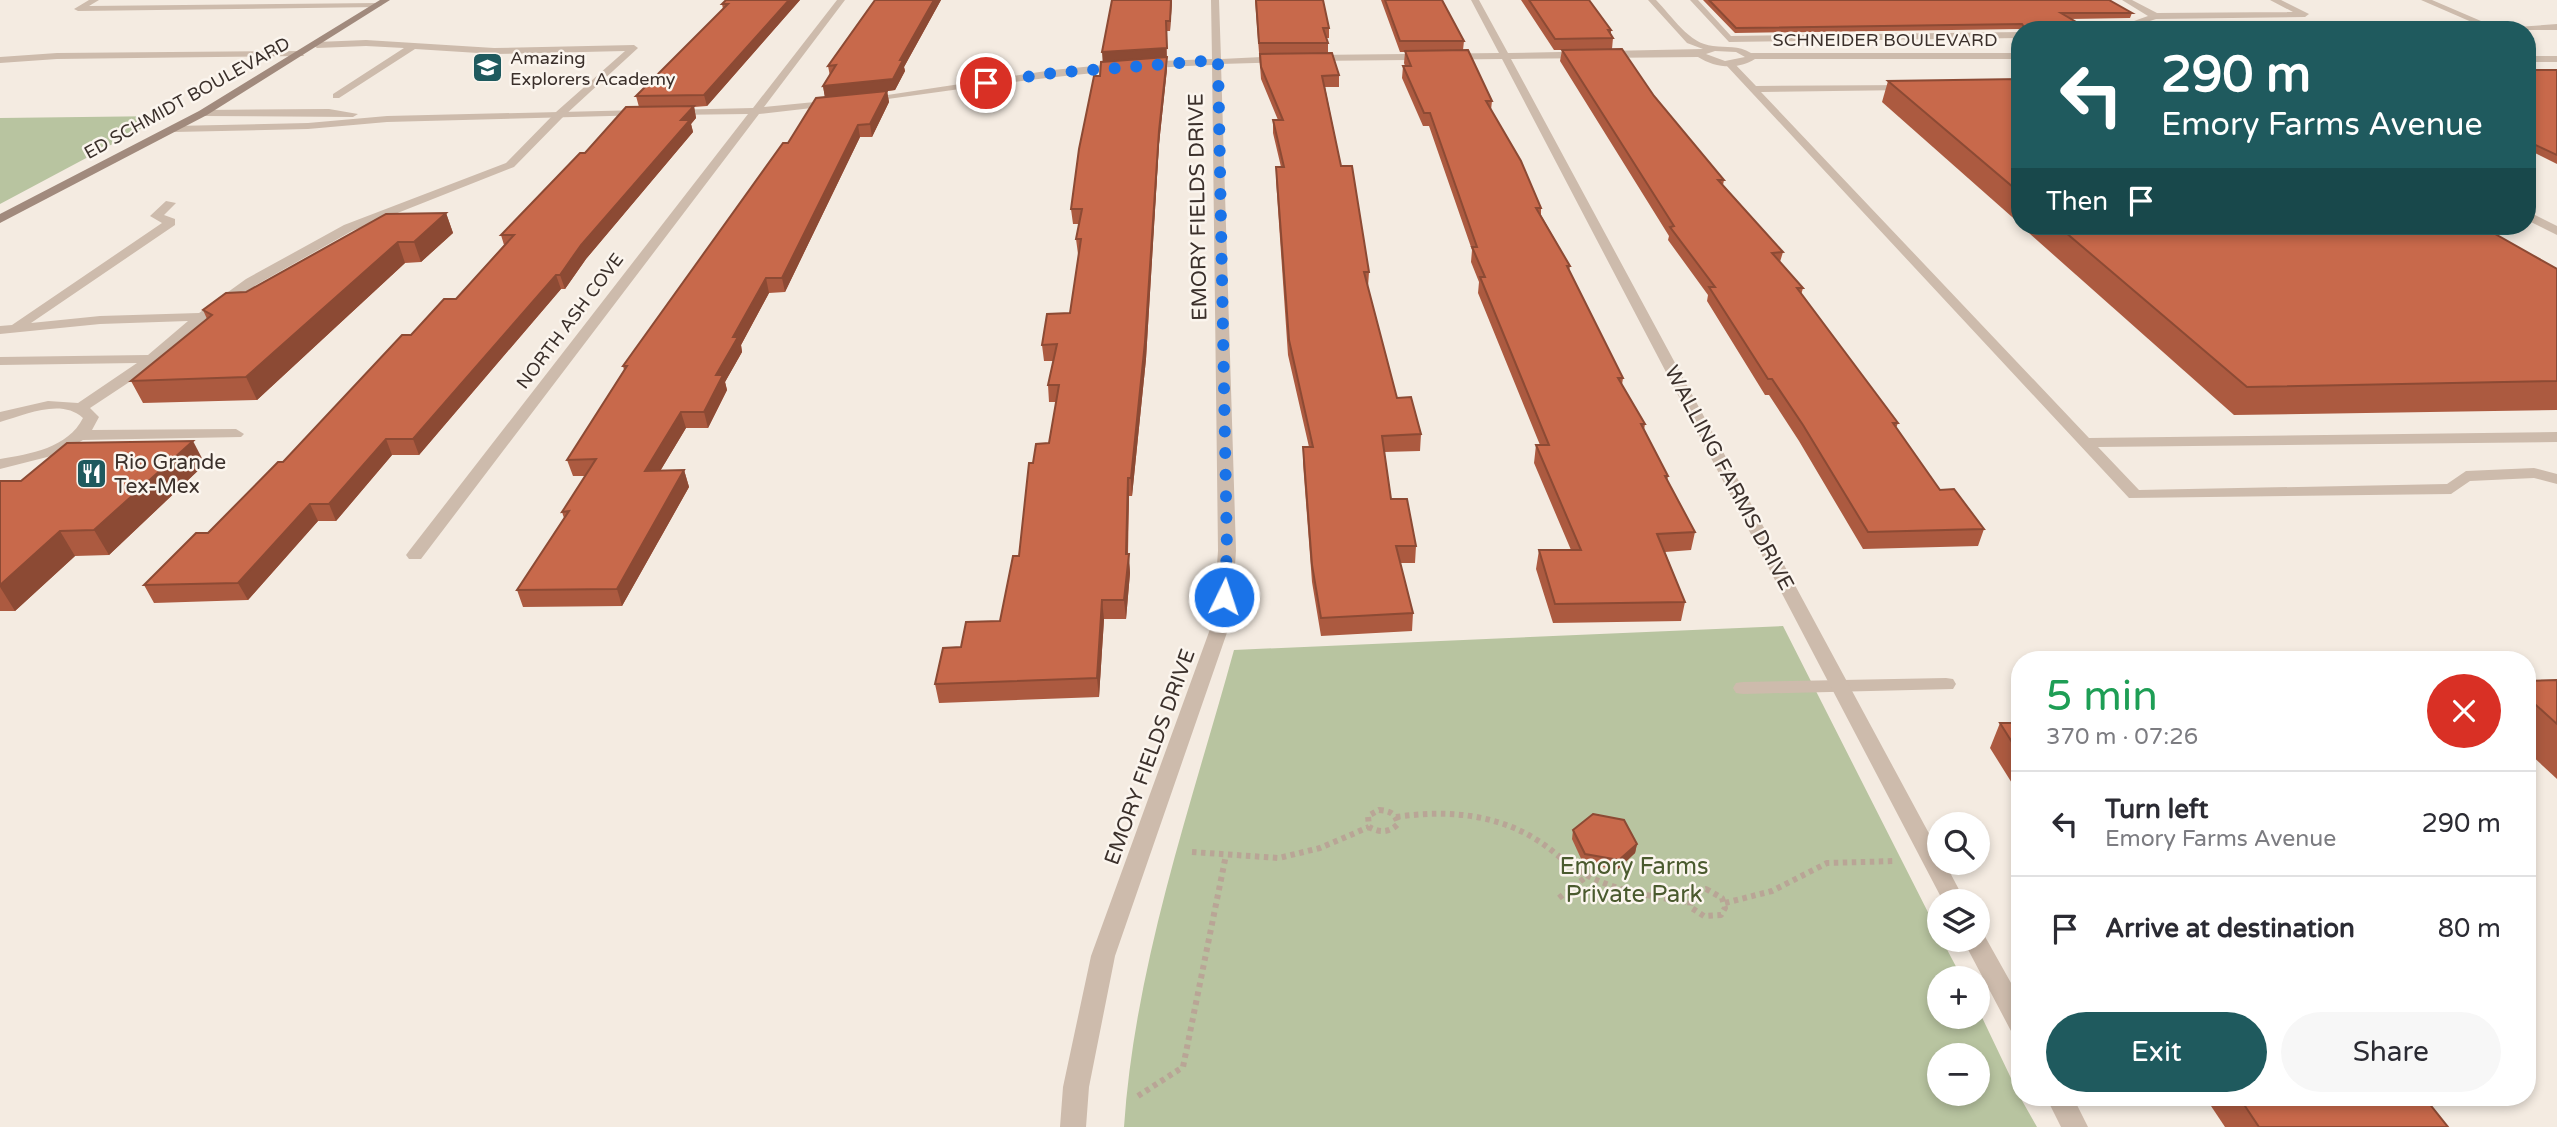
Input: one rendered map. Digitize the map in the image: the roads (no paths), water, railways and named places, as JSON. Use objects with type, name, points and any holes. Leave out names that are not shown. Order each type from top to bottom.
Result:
[{"type":"street","points":[[95,0],[78,9],[382,3]]},
{"type":"street","points":[[164,8],[180,0]]},
{"type":"street","name":"NORTH ASH COVE","points":[[415,555],[841,0]]},
{"type":"street","name":"EMORY FIELDS DRIVE","points":[[1073,1127],[1076,1087],[1103,956],[1222,621],[1227,551],[1218,60],[1214,0]]},
{"type":"street","name":"WALLING FARMS DRIVE","points":[[1475,0],[1948,889]]},
{"type":"street","points":[[1652,0],[1690,41],[1710,49],[1734,50],[1750,56],[1749,60],[1730,63],[1707,59],[1700,54]]},
{"type":"street","points":[[1694,0],[1729,39],[2011,35]]},
{"type":"street","points":[[2126,0],[2155,16]]},
{"type":"street","points":[[2140,21],[2155,16],[2305,15],[2274,0]]},
{"type":"street","points":[[2425,0],[2476,21]]},
{"type":"street","name":"ED SCHMIDT BOULEVARD","points":[[0,219],[203,113],[382,3]]},
{"type":"street","points":[[2536,29],[2557,27]]},
{"type":"street","points":[[0,417],[36,408],[80,408],[251,282],[348,228],[510,165],[560,114],[634,48],[494,51],[415,46],[317,45]]},
{"type":"street","points":[[336,96],[415,46]]},
{"type":"street","points":[[860,100],[1053,73],[1218,60],[1700,54],[1710,49]]},
{"type":"street","points":[[0,60],[57,55],[301,54]]},
{"type":"street","name":"SCHNEIDER BOULEVARD","points":[[1750,56],[2011,56]]},
{"type":"street","points":[[2536,59],[2557,59]]},
{"type":"street","points":[[1730,63],[2136,495],[2451,489],[2466,475],[2534,473],[2557,480]]},
{"type":"street","points":[[1754,89],[1922,87]]},
{"type":"street","points":[[174,129],[308,126],[387,118],[756,111],[847,102]]},
{"type":"street","points":[[203,113],[329,112],[387,118]]},
{"type":"street","points":[[0,341],[171,222],[156,216],[170,203]]},
{"type":"street","points":[[2536,220],[2557,231]]},
{"type":"street","points":[[0,330],[100,320],[202,317]]},
{"type":"street","points":[[0,361],[150,359]]},
{"type":"street","points":[[0,464],[42,454],[79,435],[89,426],[91,417],[80,408]]},
{"type":"street","points":[[79,435],[236,434]]},
{"type":"street","points":[[2085,443],[2557,437]]},
{"type":"street","points":[[1743,688],[1946,684]]},
{"type":"street","points":[[1982,952],[2011,1006]]},
{"type":"street","points":[[2064,1106],[2075,1127]]},
{"type":"place","name":"Amazing Explorers Academy","points":[[487,68]]},
{"type":"place","name":"Rio Grande Tex-Mex","points":[[91,474]]},
{"type":"park label","name":"Emory Farms Private Park","points":[[1634,880]]}]
